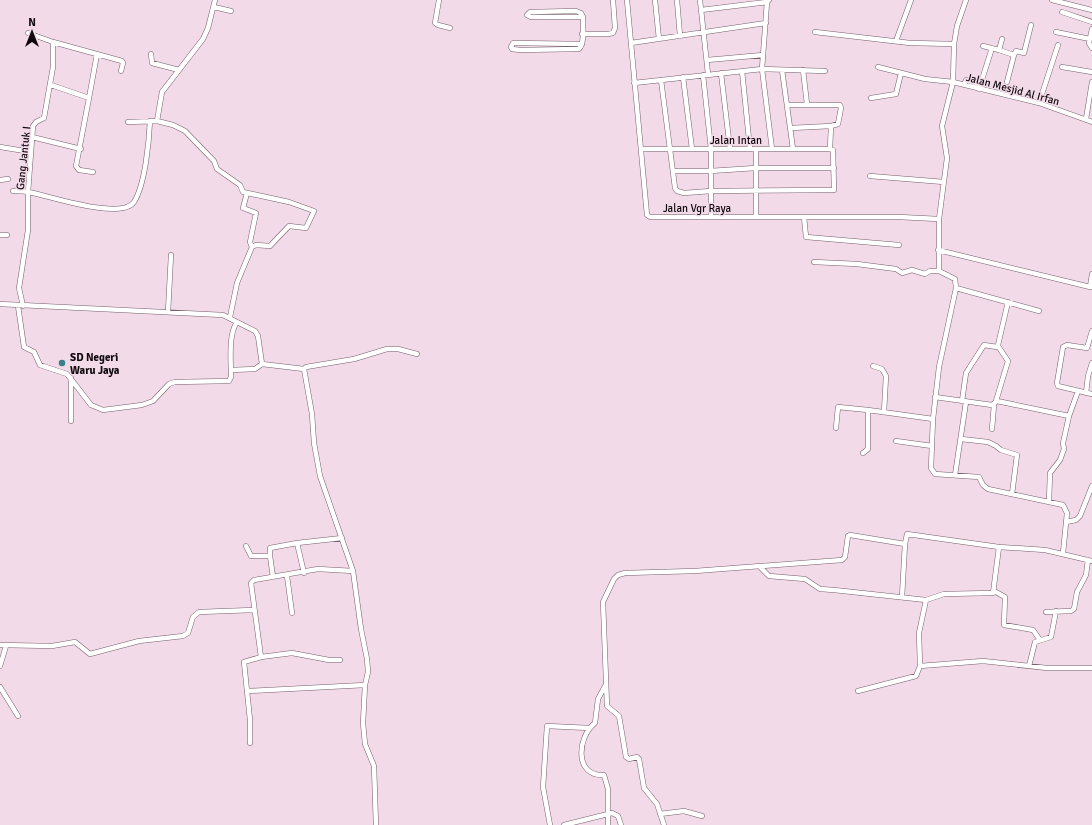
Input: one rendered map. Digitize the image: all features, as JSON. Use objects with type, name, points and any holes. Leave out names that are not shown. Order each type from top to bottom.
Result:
[{"type":"street","points":[[157,121],[162,92],[203,39],[215,0]]},
{"type":"street","points":[[439,0],[436,25],[450,28]]},
{"type":"street","points":[[582,34],[613,33],[615,28],[613,0]]},
{"type":"street","name":"Jalan Vgr Raya","points":[[627,0],[647,215],[650,217],[899,217],[939,219]]},
{"type":"street","points":[[655,0],[659,39]]},
{"type":"street","points":[[676,0],[680,36]]},
{"type":"street","points":[[700,0],[707,60],[706,75],[711,149],[711,217]]},
{"type":"street","points":[[896,41],[911,0]]},
{"type":"street","points":[[939,271],[939,219],[947,152],[942,126],[953,82],[954,44],[957,26],[966,0]]},
{"type":"street","points":[[1052,0],[1092,10]]},
{"type":"street","points":[[701,10],[768,1],[762,70],[772,149]]},
{"type":"street","points":[[214,7],[231,11]]},
{"type":"street","points":[[582,44],[513,43],[511,47],[520,50],[577,50],[581,48],[582,44],[583,17],[580,12],[530,12],[527,15],[531,17],[583,17]]},
{"type":"street","points":[[1062,12],[1092,22]]},
{"type":"street","points":[[631,43],[766,23]]},
{"type":"street","points":[[1007,82],[1016,51],[1024,53],[1031,25]]},
{"type":"street","points":[[1092,29],[1089,45],[1092,48]]},
{"type":"street","points":[[815,32],[896,41],[954,44]]},
{"type":"street","points":[[1056,32],[1090,39]]},
{"type":"street","points":[[28,33],[53,42],[122,61],[121,71]]},
{"type":"street","points":[[999,50],[1002,39]]},
{"type":"street","name":"Gang Jantuk I","points":[[23,306],[19,288],[28,230],[28,192],[32,137],[34,123],[44,118],[51,85],[53,42]]},
{"type":"street","points":[[1039,103],[1058,45]]},
{"type":"street","points":[[983,46],[1014,55]]},
{"type":"street","points":[[980,86],[992,48]]},
{"type":"street","points":[[92,172],[77,168],[76,163],[90,98],[97,54]]},
{"type":"street","points":[[151,54],[152,63],[179,70]]},
{"type":"street","points":[[707,60],[763,55]]},
{"type":"street","name":"Jalan Mesjid Al Irfan","points":[[878,67],[925,79],[980,86],[1039,103],[1092,122]]},
{"type":"street","points":[[1062,67],[1092,72]]},
{"type":"street","points":[[782,70],[793,149]]},
{"type":"street","points":[[803,70],[807,104]]},
{"type":"street","points":[[634,83],[742,71],[825,71]]},
{"type":"street","points":[[742,71],[756,168],[756,217]]},
{"type":"street","points":[[721,73],[730,149]]},
{"type":"street","points":[[871,98],[896,94],[901,73]]},
{"type":"street","points":[[683,77],[692,149]]},
{"type":"street","points":[[661,80],[675,188],[677,191],[684,193],[756,190],[834,190],[833,150],[830,149],[831,126]]},
{"type":"street","points":[[1086,119],[1092,82]]},
{"type":"street","points":[[51,85],[90,98]]},
{"type":"street","points":[[787,105],[807,104],[841,106],[838,124],[831,126],[790,128]]},
{"type":"street","points":[[128,122],[157,121],[173,125],[185,131],[214,161],[217,169],[235,180],[240,185],[243,192],[289,202],[314,212],[306,228],[289,226],[270,246],[256,245],[252,247]]},
{"type":"street","points":[[13,191],[28,192],[75,204],[101,208],[123,208],[131,205],[136,197],[142,177],[150,122]]},
{"type":"street","points":[[32,137],[80,149]]},
{"type":"street","points":[[0,147],[31,152]]},
{"type":"street","name":"Jalan Intan","points":[[642,149],[830,149]]},
{"type":"street","points":[[674,171],[710,171],[756,168],[834,168]]},
{"type":"street","points":[[870,176],[944,182]]},
{"type":"street","points":[[0,180],[8,179]]},
{"type":"street","points":[[230,317],[238,283],[252,247],[250,242],[256,213],[243,208],[247,193]]},
{"type":"street","points":[[804,217],[806,237],[899,245]]},
{"type":"street","points":[[0,235],[7,235]]},
{"type":"street","points":[[938,250],[1091,287],[1092,274]]},
{"type":"street","points":[[168,312],[171,255]]},
{"type":"street","points":[[814,262],[857,264],[896,269],[902,273],[912,270],[925,274],[930,271],[939,271],[955,279],[955,300],[940,360],[935,397],[931,470],[935,474],[979,477],[983,485],[988,489],[1049,502],[1065,507],[1067,513],[1063,553]]},
{"type":"street","points":[[956,288],[1039,311]]},
{"type":"street","points":[[992,429],[995,403],[1008,361],[998,346],[1008,302]]},
{"type":"street","points":[[0,304],[18,306],[209,313],[230,317],[257,333],[262,364]]},
{"type":"street","points":[[18,306],[24,347],[34,352],[40,366],[65,372],[91,405],[103,410],[142,405],[157,398],[168,384],[175,382],[228,382],[231,379],[232,345],[234,326],[237,322]]},
{"type":"street","points":[[1092,331],[1087,348],[1067,345],[1063,347],[1058,386],[1092,394]]},
{"type":"street","points":[[955,475],[961,439],[966,373],[984,345],[998,346]]},
{"type":"street","points":[[231,370],[255,369],[262,364],[304,369],[306,366],[354,359],[387,349],[398,349],[417,354]]},
{"type":"street","points":[[1086,393],[1088,373],[1092,364]]},
{"type":"street","points":[[873,366],[882,369],[886,376],[884,412]]},
{"type":"street","points":[[304,369],[312,414],[314,443],[320,476],[353,571],[361,629],[367,659],[368,672],[365,685],[364,736],[365,744],[374,766],[376,825]]},
{"type":"street","points":[[71,378],[71,421]]},
{"type":"street","points":[[1049,502],[1050,473],[1060,460],[1064,449],[1069,416],[1078,391]]},
{"type":"street","points":[[935,397],[995,403],[1069,416]]},
{"type":"street","points":[[836,428],[838,407],[933,419]]},
{"type":"street","points":[[863,453],[868,449],[868,410]]},
{"type":"street","points":[[961,439],[988,442],[1001,450],[1018,454],[1012,494]]},
{"type":"street","points":[[896,442],[932,446]]},
{"type":"street","points":[[1066,522],[1076,520],[1080,516],[1092,486]]},
{"type":"street","points":[[902,597],[905,544],[907,534],[999,547],[1044,550],[1090,560],[1086,575],[1077,592],[1074,609],[1071,611],[1046,612]]},
{"type":"street","points":[[664,825],[657,804],[644,788],[639,759],[637,757],[629,759],[626,757],[619,716],[607,706],[603,602],[611,584],[618,575],[625,573],[676,572],[760,567],[842,560],[849,535],[905,544]]},
{"type":"street","points":[[273,578],[270,548],[297,542],[342,538]]},
{"type":"street","points":[[297,542],[304,573]]},
{"type":"street","points":[[246,546],[251,556],[270,556]]},
{"type":"street","points":[[994,591],[999,547]]},
{"type":"street","points":[[760,567],[769,576],[805,579],[813,586],[825,591],[834,590],[926,600],[944,594],[990,594],[994,591]]},
{"type":"street","points":[[261,657],[253,610],[251,583],[254,580],[287,576],[323,569],[353,571]]},
{"type":"street","points":[[287,576],[292,613]]},
{"type":"street","points":[[994,591],[1005,597],[1004,625],[1034,630],[1040,640]]},
{"type":"street","points":[[858,691],[913,677],[919,670],[919,632],[926,600]]},
{"type":"street","points":[[0,666],[3,646],[52,646],[75,642],[86,652],[94,653],[138,641],[183,636],[188,633],[193,617],[199,612],[253,610]]},
{"type":"street","points":[[1029,666],[1034,643],[1046,639],[1052,634],[1056,611]]},
{"type":"street","points":[[250,743],[250,720],[244,662],[261,657],[292,654],[304,654],[329,660],[340,660]]},
{"type":"street","points":[[920,666],[983,661],[1029,666],[1092,668]]},
{"type":"street","points":[[606,684],[598,698],[595,723],[589,728],[582,743],[581,758],[590,773],[596,776],[604,775],[608,789],[608,825]]},
{"type":"street","points":[[247,691],[365,685]]},
{"type":"street","points":[[0,687],[18,716]]},
{"type":"street","points":[[550,825],[543,787],[547,726],[589,728]]},
{"type":"street","points":[[660,814],[684,811],[702,816]]},
{"type":"street","points":[[564,825],[609,813],[615,813],[618,816],[621,825]]},
{"type":"place","name":"SD Negeri Waru Jaya","points":[[62,363]]}]
